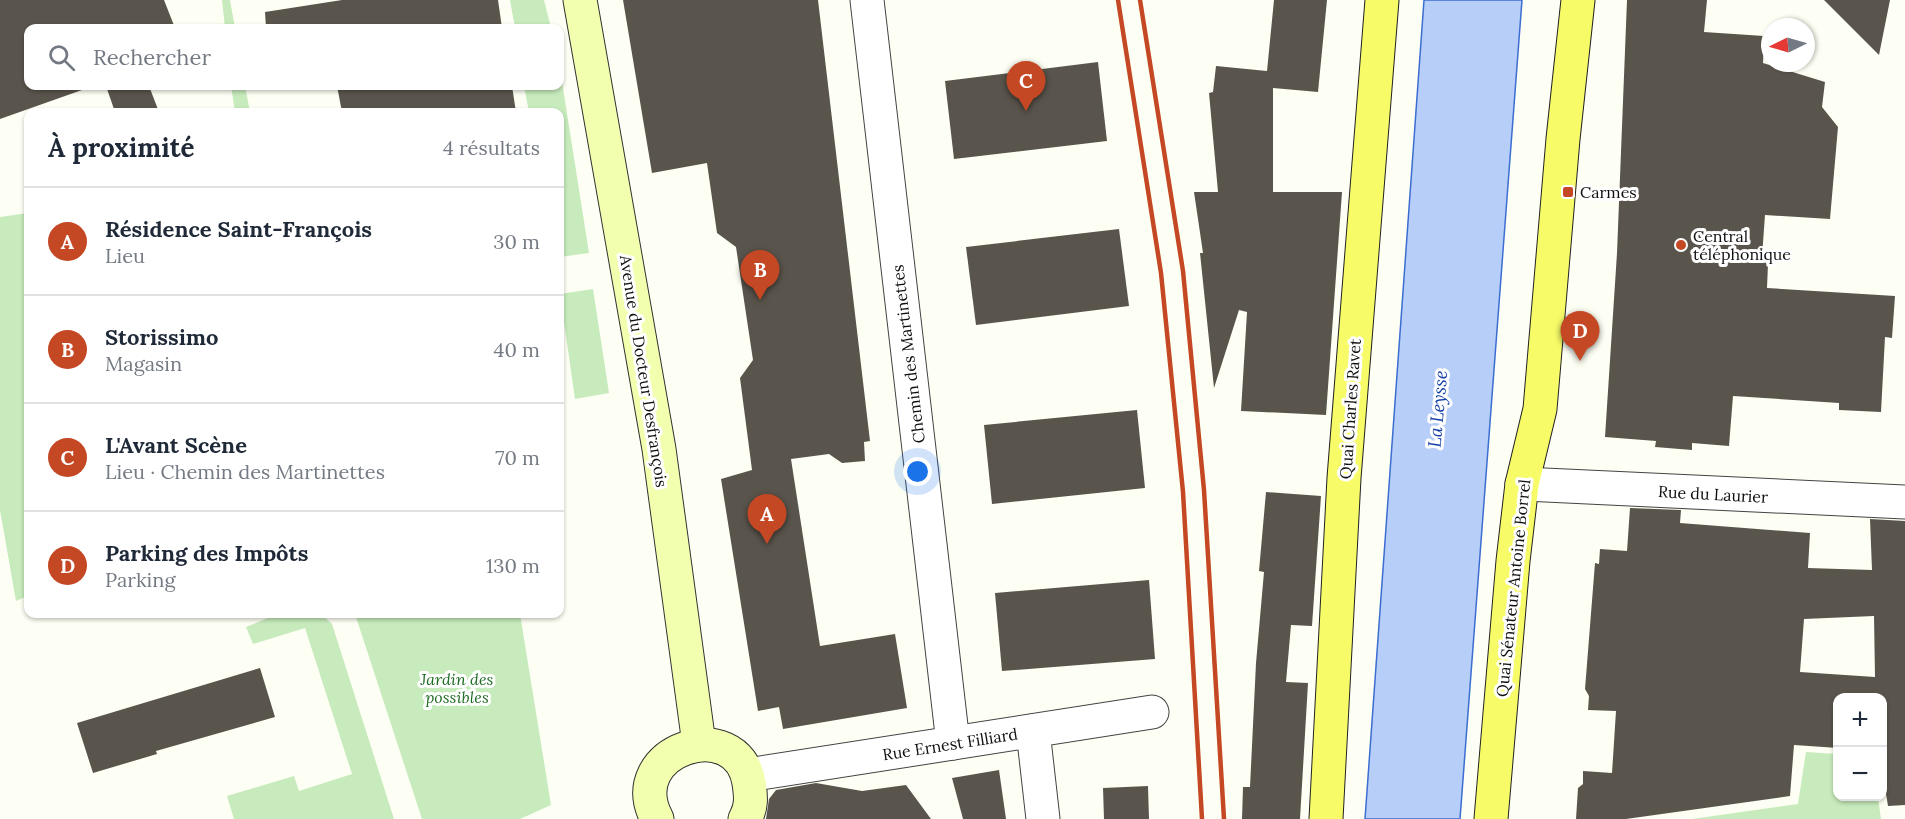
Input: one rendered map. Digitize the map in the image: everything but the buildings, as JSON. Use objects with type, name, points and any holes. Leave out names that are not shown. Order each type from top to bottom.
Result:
[{"type":"main road","name":"Avenue du Docteur Desfrançois","points":[[580,0],[659,449],[699,744]]},
{"type":"main road","name":"Quai Charles Ravet","points":[[1326,819],[1344,478],[1382,0]]},
{"type":"main road","name":"Quai Sénateur Antoine Borrel","points":[[1491,819],[1513,561],[1522,484],[1540,409],[1563,139],[1578,0]]},
{"type":"main road","points":[[657,819],[650,798],[656,771],[668,757],[680,748],[699,744],[712,745],[730,754],[748,775],[752,800],[745,819]]},
{"type":"street","name":"Chemin des Martinettes","points":[[867,0],[953,743]]},
{"type":"street","name":"Rue du Laurier","points":[[1522,484],[1905,502]]},
{"type":"street","name":"Rue Ernest Filliard","points":[[748,775],[1152,712]]},
{"type":"street","points":[[1033,731],[1042,819]]},
{"type":"green space","points":[[222,0],[230,0],[234,24],[225,24]]},
{"type":"green space","points":[[510,0],[544,0],[550,24],[514,24]]},
{"type":"green space","points":[[232,90],[246,90],[249,108],[234,108]]},
{"type":"green space","points":[[525,90],[563,90],[589,253],[564,256],[564,108],[528,108]]},
{"type":"green space","points":[[24,214],[24,598],[16,601],[0,510],[0,217]]},
{"type":"green space","points":[[593,289],[609,393],[575,399],[564,322],[564,293]]},
{"type":"green space","points":[[268,618],[325,618],[332,624],[394,819],[234,819],[227,796],[294,776],[299,791],[352,774],[305,628],[253,644],[246,627]]},
{"type":"green space","name":"Jardin des possibles","points":[[356,618],[521,618],[551,805],[520,819],[422,819]]},
{"type":"green space","points":[[1806,752],[1833,754],[1833,801],[1879,801],[1881,819],[1692,819],[1798,804]]},
{"type":"water","name":"La Leysse","points":[[1424,0],[1522,0],[1460,819],[1365,819]]},
{"type":"railway","points":[[1118,0],[1161,273],[1183,492],[1202,819]]},
{"type":"railway","points":[[1140,0],[1183,271],[1204,490],[1224,819]]},
{"type":"place","name":"L'Avant Scène","points":[[1026,111]]},
{"type":"place","name":"Carmes","points":[[1568,192]]},
{"type":"place","name":"Central téléphonique","points":[[1681,245]]},
{"type":"place","name":"Storissimo","points":[[760,300]]},
{"type":"place","name":"Parking des Impôts","points":[[1580,361]]},
{"type":"place","name":"Résidence Saint-François","points":[[767,544]]}]
